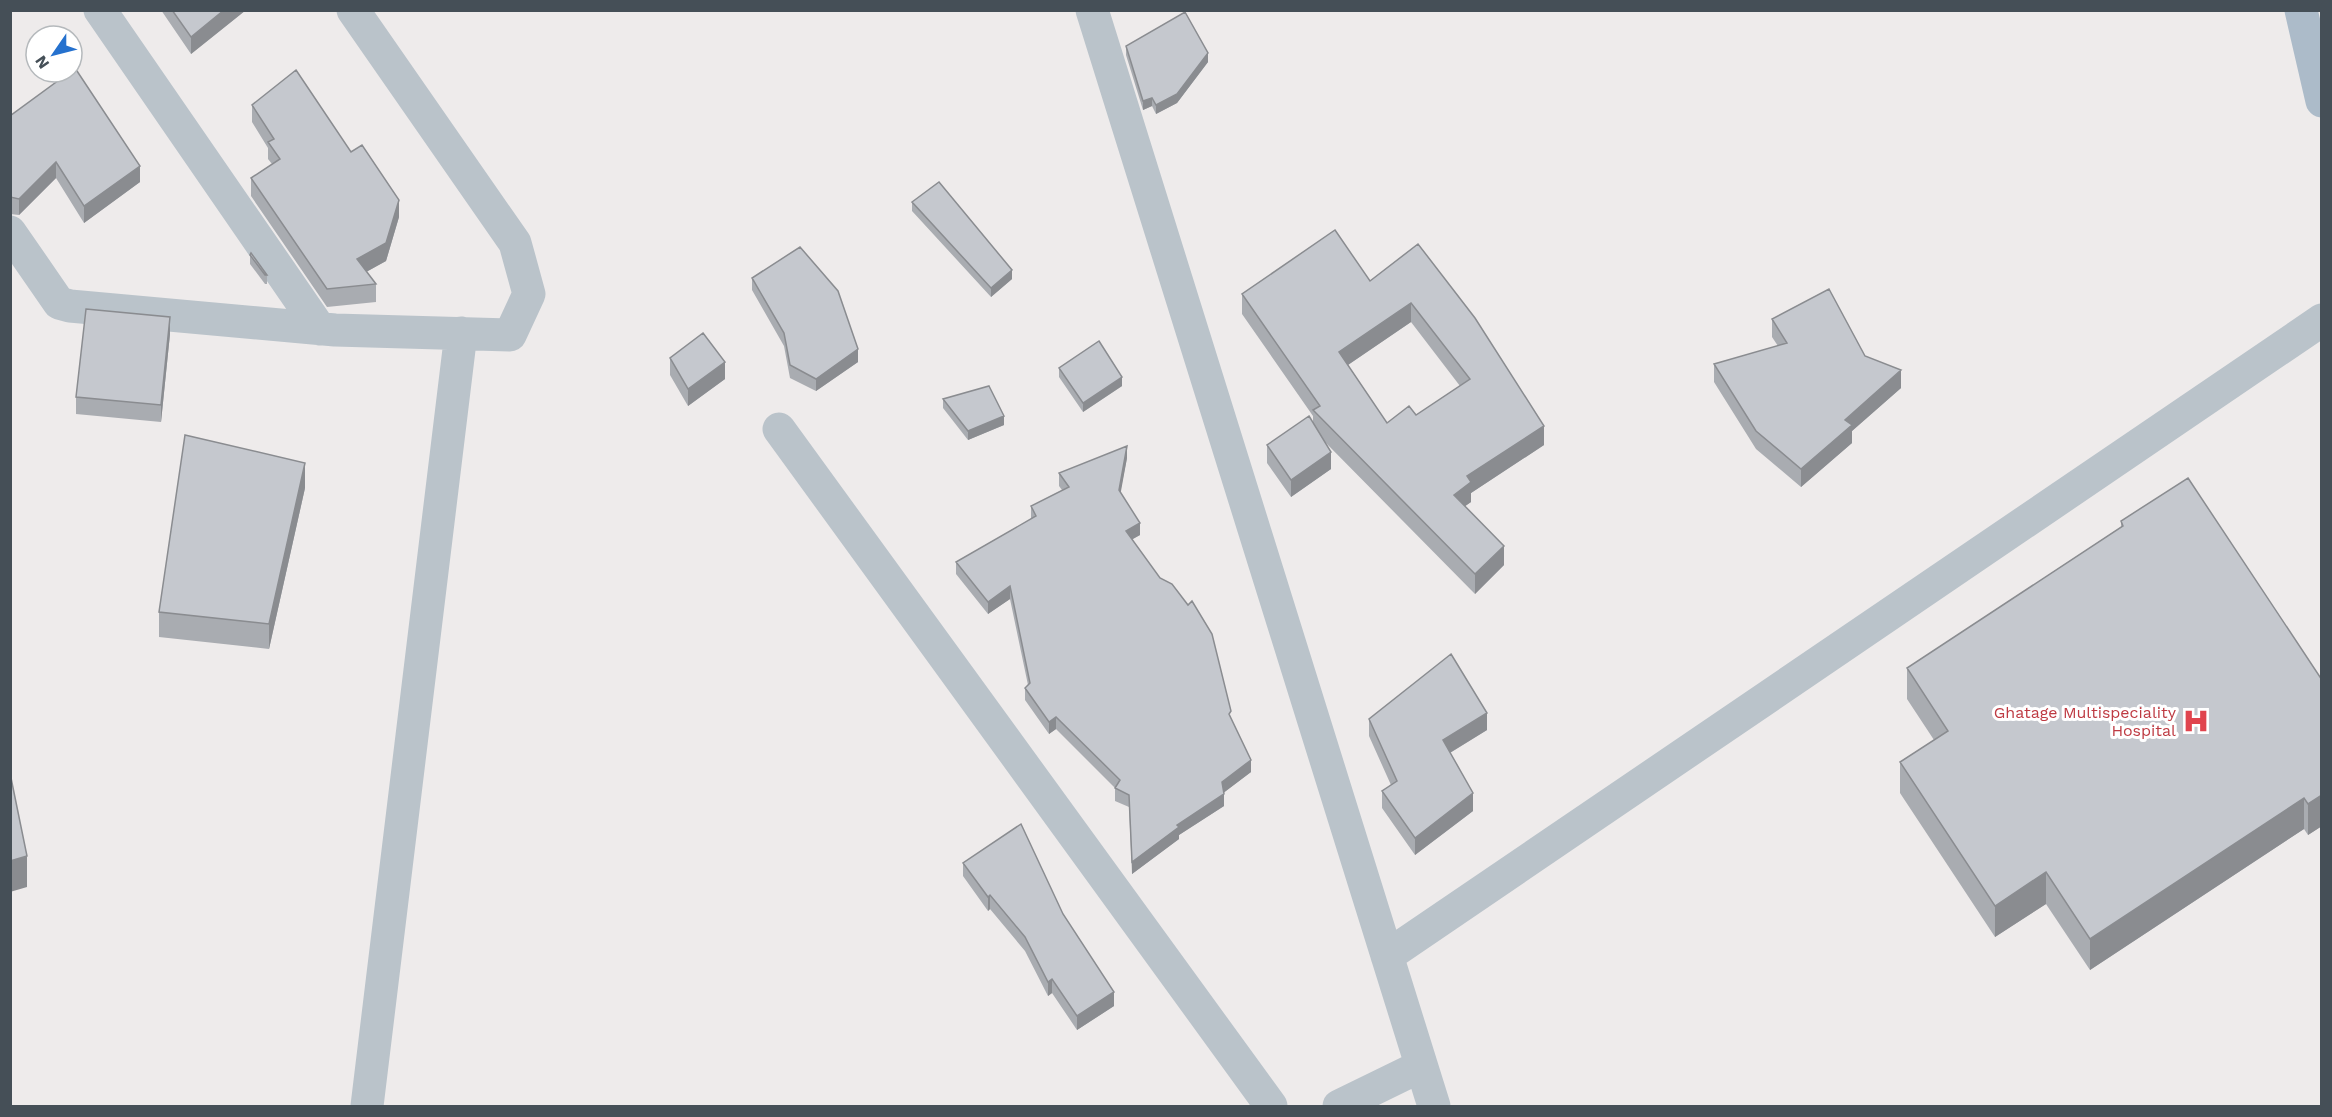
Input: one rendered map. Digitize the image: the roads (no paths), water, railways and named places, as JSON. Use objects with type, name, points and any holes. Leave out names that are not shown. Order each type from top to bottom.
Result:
[{"type":"main road","points":[[2301,10],[2322,101]]},
{"type":"street","points":[[100,10],[320,329]]},
{"type":"street","points":[[10,232],[58,303],[83,308],[320,329],[510,334],[529,294],[515,243],[353,10]]},
{"type":"street","points":[[1092,10],[1434,1107]]},
{"type":"street","points":[[1387,956],[2322,320]]},
{"type":"street","points":[[367,1107],[461,333]]},
{"type":"street","points":[[779,429],[1271,1107]]},
{"type":"street","points":[[1339,1107],[1421,1066]]},
{"type":"place","name":"Ghatage Multispeciality Hospital","points":[[2196,721]]}]
